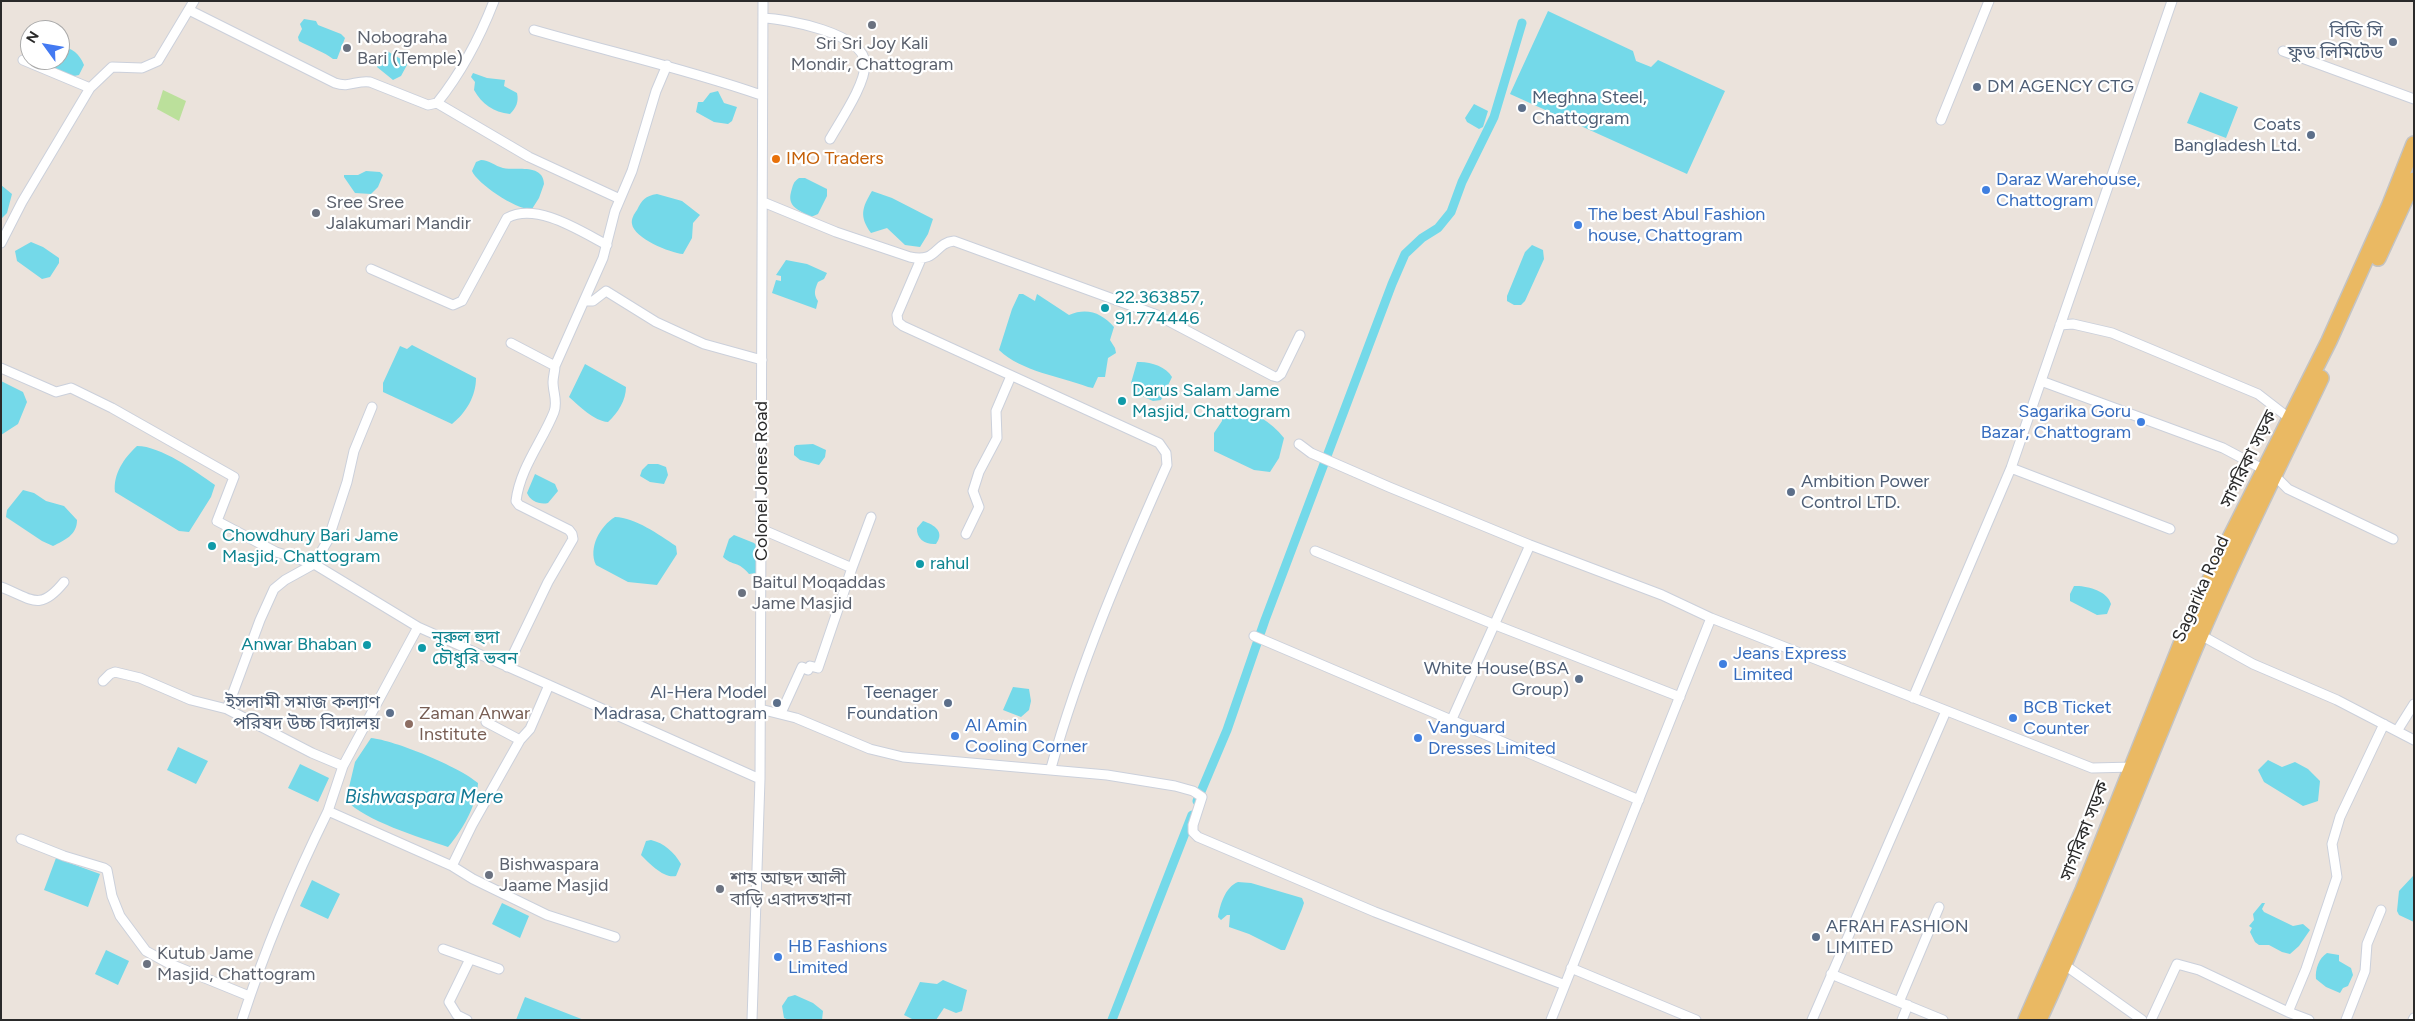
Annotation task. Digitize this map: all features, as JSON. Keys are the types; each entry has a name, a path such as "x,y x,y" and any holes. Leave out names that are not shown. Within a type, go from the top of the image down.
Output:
{"main road":[{"name":"সাগরিকা সড়ক","path":"2059,961 2082,890 2138,768 2194,632 2270,472 2289,418 2409,180 2414,144"},
{"path":"2270,472 2409,180"},
{"path":"2026,1020 2059,961"},
{"path":"2039,1020 2059,961"}],"street":[{"path":"437,104 476,42 494,1"},
{"name":"Colonel Jones Road","path":"752,1020 760,778 763,202 761,95 763,1"},
{"path":"1940,120 1990,1"},
{"path":"1913,698 2011,468 2172,1"},
{"path":"1,243 22,202 90,88 112,67 142,68 158,61 191,5 335,83 346,87 362,81 370,82 428,105 437,104 530,157 620,199"},
{"path":"763,18 786,19 809,25 850,43 862,51 865,63 863,78 830,139"},
{"path":"534,30 621,56 704,75 761,95"},
{"path":"2284,51 2414,99"},
{"path":"507,667 548,582 573,539 569,530 520,505 516,500 517,493 526,466 554,412 556,400 553,382 556,366 586,301 607,245 620,199 632,171 656,91 666,65"},
{"path":"47,70 90,88"},
{"path":"763,202 836,232 921,260 931,256 947,242 954,241 1157,314 1211,345 1277,377 1300,335"},
{"path":"371,269 457,304 462,300 506,218 513,215 555,217 607,245"},
{"path":"921,260 897,315 898,322 1159,443 1166,453 1167,465 1089,652 1063,723 1051,768"},
{"path":"586,301 593,301 606,291 656,322 704,344 762,360"},
{"path":"2060,325 2072,324 2112,333 2258,394 2289,418"},
{"path":"511,343 556,366"},
{"path":"1,368 56,392 71,388 234,477 217,521 276,552 314,564 418,627 760,778"},
{"path":"966,534 979,507 972,491 979,472 997,438 996,411 1011,376"},
{"path":"2041,381 2223,448 2270,472 2288,489 2393,539"},
{"path":"227,709 274,588 284,580 314,564 328,540 347,482 354,451 372,407"},
{"path":"1299,444 1311,453 1530,545 1662,594 1711,618 1946,712 2092,768 2138,768"},
{"path":"2011,468 2170,529"},
{"path":"782,713 802,667 808,670 810,666 818,668 871,517"},
{"path":"761,529 852,568"},
{"path":"1452,719 1530,545"},
{"path":"1315,551 1493,624 1680,697"},
{"path":"1,587 28,600 42,601 54,594 64,582"},
{"path":"1550,1020 1711,618"},
{"path":"242,1020 313,842 328,811 343,766 418,627"},
{"path":"2194,632 2253,664 2337,700 2414,740"},
{"path":"1254,636 1639,800"},
{"path":"103,682 110,674 119,672 140,678 191,700 227,709 312,753 343,766"},
{"path":"452,866 520,740 530,729 550,685"},
{"path":"2397,731 2414,704"},
{"path":"760,709 782,713 810,722 870,750 903,757 1051,768 1175,786 1193,791 1202,797 1193,825 1193,832 1198,837 1435,936 1564,985"},
{"path":"1812,1020 1946,712"},
{"path":"486,722 520,740"},
{"path":"2288,1012 2306,969 2336,877 2332,844 2340,817 2384,724"},
{"path":"328,811 452,866 487,886 547,914 615,938"},
{"path":"21,840 107,870 112,896 120,916 146,951 168,963 250,996"},
{"path":"1902,1020 1903,1004 1939,907"},
{"path":"2346,1020 2365,971 2367,944 2381,910"},
{"path":"443,949 499,970"},
{"path":"467,1020 457,1015 450,1002 470,959"},
{"path":"2059,961 2142,1020"},
{"path":"2151,1020 2177,964 2199,970 2309,1020"},
{"path":"1571,968 1696,1020"},
{"path":"1831,974 1943,1020"}],"green space":[{"path":"163,90 186,101 179,121 157,109"}],"water":[{"path":"1548,11 1633,51 1636,61 1651,67 1658,60 1725,91 1687,174 1510,94"},
{"path":"304,19 316,21 318,25 341,34 345,38 337,59 333,59 299,41 298,37 302,29 300,24"},
{"path":"70,49 78,54 84,65 79,75 69,77 52,70 70,70"},
{"path":"387,51 406,62 407,65 401,76 393,80 377,67"},
{"path":"473,73 487,78 505,80 504,86 517,93 516,105 510,114 493,109 481,99 474,90 475,82 471,77"},
{"path":"718,91 724,103 737,107 732,121 728,124 714,122 696,112 698,102 703,102 710,93"},
{"path":"2200,92 2238,107 2226,138 2187,123"},
{"path":"1474,104 1488,111 1483,127 1479,129 1467,122 1465,118"},
{"path":"481,160 503,168 528,169 539,173 544,184 539,198 532,209 526,209 509,202 482,183 472,171 476,162"},
{"path":"366,171 380,172 383,175 378,187 371,194 355,193 344,175 358,175"},
{"path":"799,178 805,178 827,189 827,196 818,214 811,217 792,205 790,197 793,186"},
{"path":"1,185 12,194 7,213 1,219"},
{"path":"872,191 892,198 933,219 928,234 920,247 905,245 887,228 871,233 863,217 863,212"},
{"path":"657,194 682,201 700,215 693,223 692,238 683,254 653,244 634,229 632,218 644,199"},
{"path":"31,242 43,247 59,258 59,263 50,277 42,279 17,261 15,251"},
{"path":"1532,245 1543,250 1544,259 1525,301 1521,305 1514,305 1507,301 1507,296 1525,252"},
{"path":"786,260 807,264 827,273 824,279 818,282 816,287 815,294 818,301 816,309 772,293 776,280 781,281 781,276 776,275"},
{"path":"1019,294 1023,294 1035,301 1037,294 1069,315 1082,312 1094,313 1104,318 1114,327 1110,340 1116,353 1108,358 1105,377 1098,377 1093,388 1019,364 999,350 1012,309"},
{"path":"412,345 476,378 476,385 469,404 462,415 452,424 383,392 383,383 400,346 407,349"},
{"path":"1137,362 1157,365 1166,370 1172,377 1161,400 1153,401 1133,392 1131,383"},
{"path":"585,364 626,387 625,397 621,406 608,422 592,416 569,397"},
{"path":"1,381 23,392 27,402 18,424 1,435"},
{"path":"1233,405 1261,418 1284,438 1279,458 1270,472 1254,470 1214,451 1214,433 1222,421 1223,409"},
{"path":"813,444 826,450 825,457 819,465 800,460 794,455 794,447 796,445"},
{"path":"137,446 156,450 167,455 215,485 211,497 189,532 179,531 115,492 116,479 120,467"},
{"path":"648,464 658,464 666,467 668,475 664,484 650,482 640,476 642,470"},
{"path":"535,474 555,484 558,491 548,503 536,502 527,493"},
{"path":"23,490 34,493 46,501 64,506 77,520 73,533 53,546 42,541 6,517 7,510"},
{"path":"615,517 639,523 676,546 677,554 657,585 628,582 596,565 593,552 597,538 605,526"},
{"path":"923,521 935,527 939,533 939,540 936,544 925,542 918,535 917,528"},
{"path":"734,535 754,543 758,547 756,573 749,574 739,565 729,562 723,557 729,539"},
{"path":"2074,586 2090,588 2106,596 2111,604 2107,614 2097,615 2070,601 2070,594"},
{"path":"1013,687 1029,689 1031,701 1029,710 1021,717 1003,710"},
{"name":"Bishwaspara Mere","path":"371,738 426,755 457,769 478,783 472,809 448,847 379,821 355,808 346,800 355,762"},
{"path":"178,747 208,761 196,784 167,770"},
{"path":"2268,760 2282,767 2295,762 2308,769 2320,781 2318,801 2303,806 2264,782 2258,770"},
{"path":"300,764 329,778 318,802 288,788"},
{"path":"646,841 656,841 672,852 681,864 676,876 662,873 641,855"},
{"path":"56,858 100,874 88,907 44,890"},
{"path":"2413,876 2414,922 2399,915 2397,911 2399,891"},
{"path":"312,880 340,894 328,919 300,906"},
{"path":"1238,882 1251,883 1302,898 1304,903 1285,950 1281,950 1249,934 1229,927 1230,915 1221,920 1218,917 1226,892 1233,884"},
{"path":"502,903 529,916 520,938 492,924"},
{"path":"2262,903 2265,903 2262,909 2264,912 2293,926 2303,924 2310,930 2299,946 2290,954 2269,945 2259,945 2255,942 2250,932 2252,928 2249,926 2254,920 2253,914"},
{"path":"106,950 129,961 118,985 95,974"},
{"path":"2327,953 2339,955 2339,961 2351,968 2353,975 2348,986 2343,988 2340,993 2326,987 2316,979 2318,964"},
{"path":"943,980 967,990 962,1011 956,1013 944,1008 936,1020 914,1020 904,1015 920,982 937,984"},
{"path":"795,995 813,1003 823,1011 822,1020 789,1020 784,1018 782,1006 788,997"},
{"path":"525,997 584,1020 516,1020"}],"waterway":[{"path":"1197,801 1227,730 1265,620 1392,284 1405,254 1422,238 1438,228 1451,212 1462,182 1494,117 1522,23"},
{"path":"1112,1020 1192,815"}],"place":[{"name":"Sri Sri Joy Kali Mondir, Chattogram","path":"872,25"},
{"name":"বিডি সি ফুড লিমিটেড","path":"2393,42"},
{"name":"Nobograha Bari (Temple)","path":"347,48"},
{"name":"DM AGENCY CTG","path":"1977,87"},
{"name":"Meghna Steel, Chattogram","path":"1522,108"},
{"name":"Coats Bangladesh Ltd.","path":"2311,135"},
{"name":"IMO Traders","path":"776,159"},
{"name":"Daraz Warehouse, Chattogram","path":"1986,190"},
{"name":"Sree Sree Jalakumari Mandir","path":"316,213"},
{"name":"The best Abul Fashion house, Chattogram","path":"1578,225"},
{"name":"22.363857, 91.774446","path":"1105,308"},
{"name":"Darus Salam Jame Masjid, Chattogram","path":"1122,401"},
{"name":"Sagarika Goru Bazar, Chattogram","path":"2141,422"},
{"name":"Ambition Power Control LTD.","path":"1791,492"},
{"name":"Chowdhury Bari Jame Masjid, Chattogram","path":"212,546"},
{"name":"rahul","path":"920,564"},
{"name":"Baitul Moqaddas Jame Masjid","path":"742,593"},
{"name":"Anwar Bhaban","path":"367,645"},
{"name":"নুরুল হুদা চৌধুরি ভবন","path":"422,648"},
{"name":"Jeans Express Limited","path":"1723,664"},
{"name":"White House(BSA Group)","path":"1579,679"},
{"name":"Al-Hera Model Madrasa, Chattogram","path":"777,703"},
{"name":"Teenager Foundation","path":"948,703"},
{"name":"ইসলামী সমাজ কল্যাণ পরিষদ উচ্চ বিদ্যালয়","path":"390,713"},
{"name":"BCB Ticket Counter","path":"2013,718"},
{"name":"Zaman Anwar Institute","path":"409,724"},
{"name":"Al Amin Cooling Corner","path":"955,736"},
{"name":"Vanguard Dresses Limited","path":"1418,738"},
{"name":"Bishwaspara Jaame Masjid","path":"489,875"},
{"name":"শাহ আছদ আলী বাড়ি এবাদতখানা","path":"720,889"},
{"name":"AFRAH FASHION LIMITED","path":"1816,937"},
{"name":"HB Fashions Limited","path":"778,957"},
{"name":"Kutub Jame Masjid, Chattogram","path":"147,964"}]}
